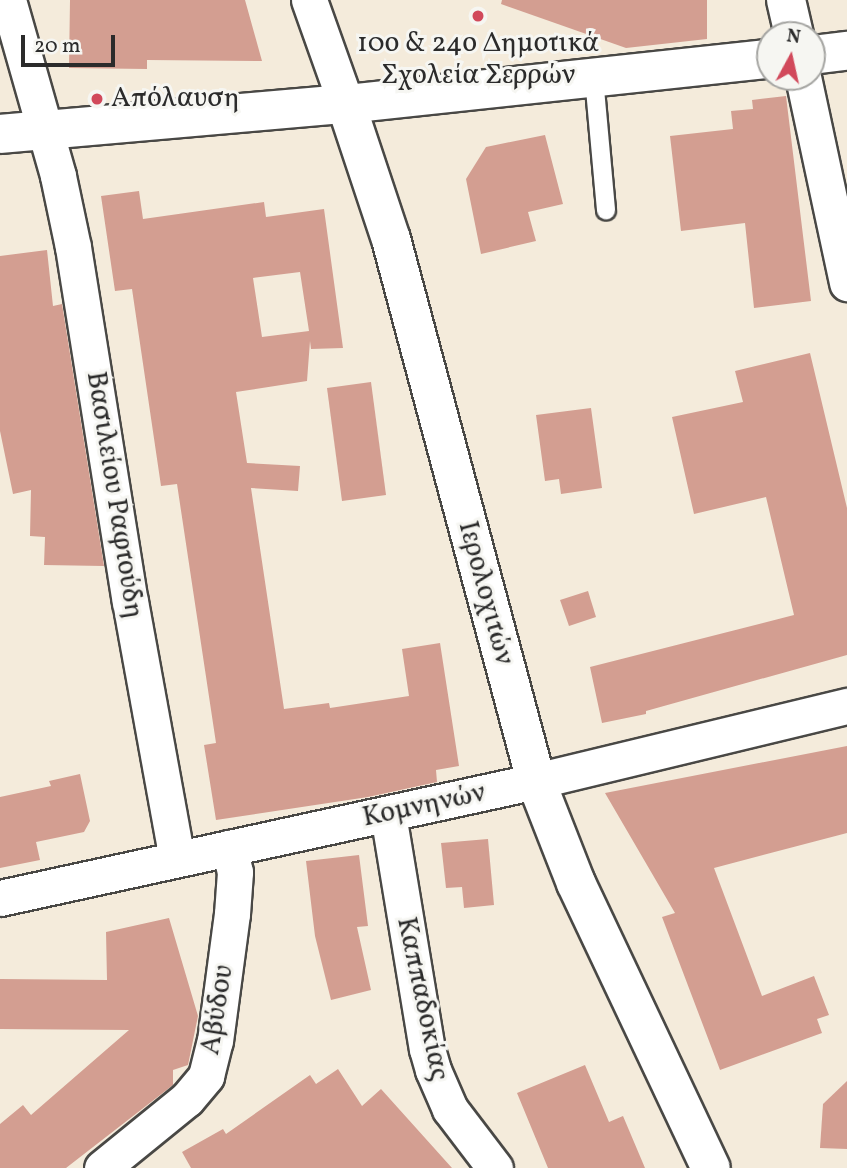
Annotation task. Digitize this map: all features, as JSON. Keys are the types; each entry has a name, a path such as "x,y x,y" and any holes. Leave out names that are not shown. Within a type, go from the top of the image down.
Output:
{"street":[{"name":"Βασιλείου Ραφτούδη","path":"8,0 47,131 73,247 130,601 177,859"},
{"name":"Ιερολοχιτών","path":"309,0 391,239 536,781 576,883 711,1168"},
{"path":"786,0 791,21"},
{"path":"826,53 847,51"},
{"path":"0,134 346,104 756,61"},
{"path":"806,91 847,283"},
{"name":"Κομνηνών","path":"0,898 536,781 847,706"},
{"name":"Καππαδοκίας","path":"387,814 433,1070 450,1109 495,1168"},
{"name":"Αβύδου","path":"111,1165 187,1099 206,1076 215,1041 233,904 235,872 229,848"}],"lane":[{"path":"594,78 606,210"}],"building":[{"path":"70,0 245,0 262,61 147,60 147,69 69,68"},
{"path":"502,0 707,0 707,39 626,48 501,4"},
{"path":"786,96 811,301 754,308 745,223 681,231 670,136 733,129 731,111 753,109 752,100"},
{"path":"545,135 563,204 528,212 536,241 481,254 466,179 486,147"},
{"path":"139,191 143,219 264,202 266,217 324,209 343,348 311,349 310,341 307,381 236,392 247,463 300,466 298,491 251,488 284,709 329,703 330,708 409,696 402,649 440,643 459,766 436,770 437,782 368,797 216,820 204,745 216,743 177,484 161,486 132,289 115,291 101,196","holes":["300,272 309,331 262,337 253,278"]},
{"path":"47,250 53,306 62,304 104,566 44,565 45,537 30,536 31,490 13,494 0,431 0,256"},
{"path":"810,353 847,508 847,655 646,711 646,714 602,723 590,667 794,615 766,497 694,514 672,417 743,402 735,371"},
{"path":"371,382 386,495 342,501 327,388"},
{"path":"591,408 602,488 561,494 559,479 545,481 536,415"},
{"path":"588,591 596,617 569,626 560,600"},
{"path":"847,746 847,833 714,868 762,996 814,976 829,1015 817,1019 822,1033 720,1070 662,917 675,913 605,793"},
{"path":"80,774 90,821 84,832 36,842 40,860 0,868 0,797 51,786 49,781"},
{"path":"488,839 494,905 464,908 462,887 446,888 441,843"},
{"path":"359,855 368,926 357,927 371,990 331,1000 315,936 306,861"},
{"path":"169,918 198,1016 188,1065 173,1070 173,1085 66,1168 0,1168 0,1124 23,1105 31,1115 129,1030 0,1029 0,979 107,980 106,932"},
{"path":"585,1065 609,1122 623,1116 645,1168 548,1168 517,1093"},
{"path":"338,1069 362,1106 381,1089 452,1168 191,1168 182,1152 223,1129 226,1134 310,1075 316,1084"},
{"path":"847,1081 847,1149 820,1148 823,1104"}],"place":[{"name":"10ο & 24ο Δημοτικά Σχολεία Σερρών","path":"478,16"},
{"name":"Απόλαυση","path":"97,99"}]}
